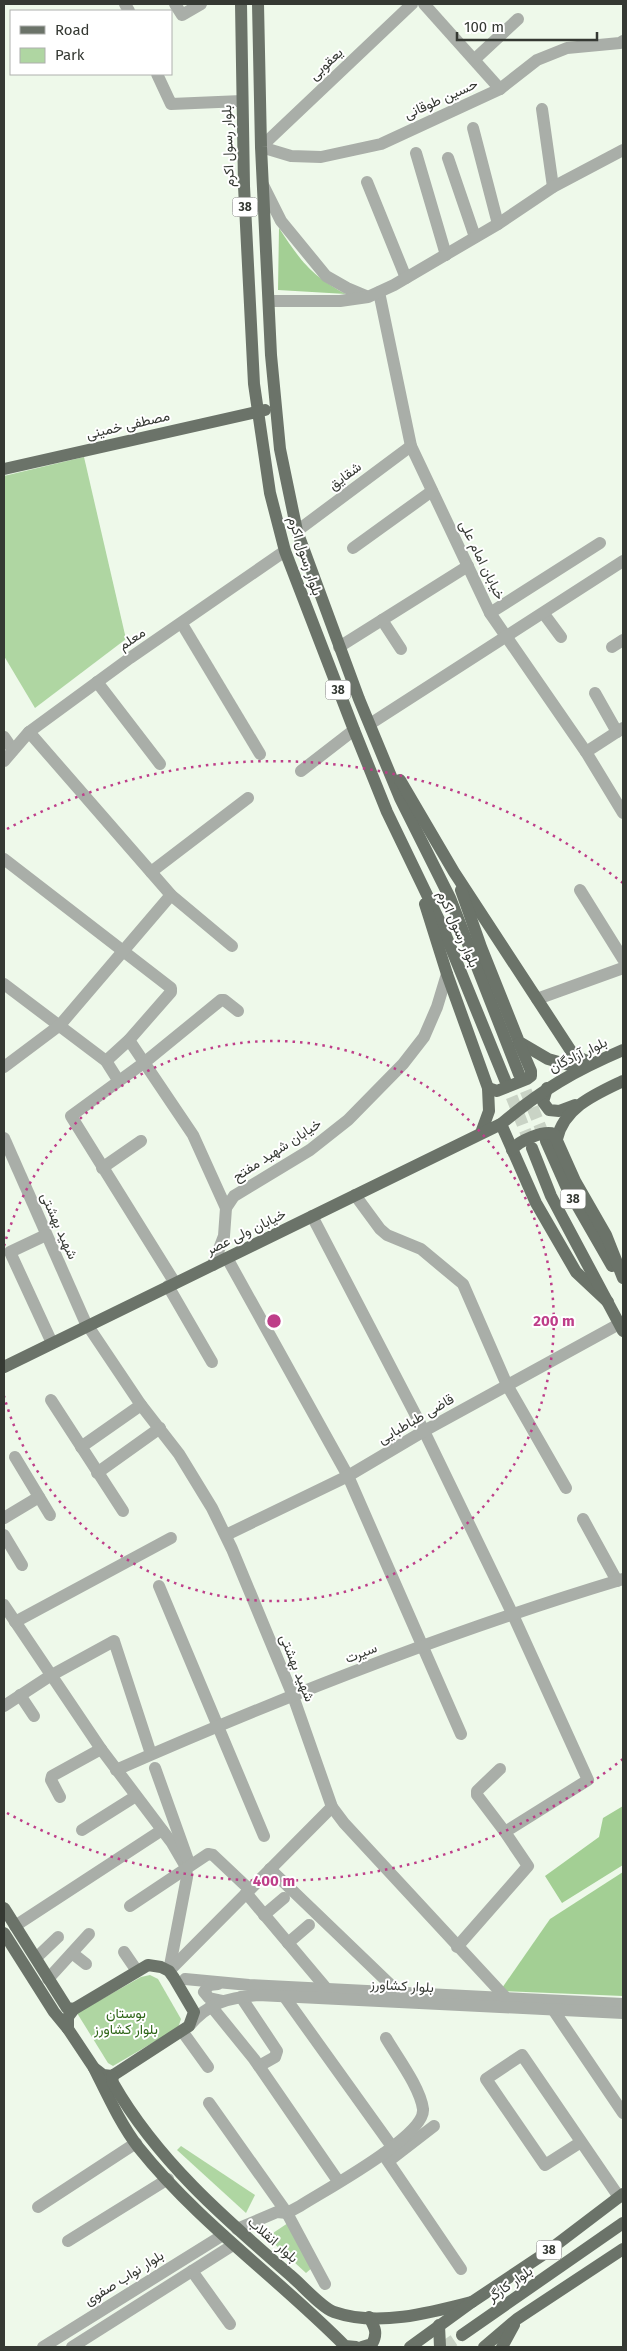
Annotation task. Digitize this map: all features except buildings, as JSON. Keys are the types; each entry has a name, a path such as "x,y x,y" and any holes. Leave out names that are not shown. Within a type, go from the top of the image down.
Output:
{"main road":[{"name":"بلوار رسول اکرم","path":"241,4 242,101 254,384 270,493 285,551 354,730 387,812 442,926 505,1080"},
{"name":"بلوار رسول اکرم","path":"258,4 262,185 275,408 280,449 297,531 338,646 400,798 450,898 519,1074"},
{"name":"مصطفی خمینی","path":"4,469 275,408"},
{"path":"378,743 454,872 571,1051 586,1066"},
{"path":"454,872 480,947 531,1071 531,1076 527,1079 497,1091 488,1088"},
{"path":"421,884 429,923 488,1088 489,1111 481,1133"},
{"path":"519,1042 548,1059 586,1066"},
{"name":"بلوار آزادگان","path":"501,1124 547,1088 586,1066 623,1050"},
{"path":"547,1088 543,1102 548,1110 565,1109 623,1081"},
{"path":"552,1140 564,1120 589,1099"},
{"path":"501,1124 536,1203 576,1272 608,1302"},
{"name":"خیابان ولی عصر","path":"4,1367 501,1124"},
{"path":"512,1150 516,1145 546,1133 554,1134 552,1140 606,1234 623,1278"},
{"name":"38","path":"552,1140 566,1186 623,1286"},
{"name":"38","path":"532,1148 551,1196 621,1328"},
{"path":"4,1908 67,2008 74,2009"},
{"path":"4,1933 54,2012 68,2029 94,2068 136,2143 168,2179 233,2245 346,2345"},
{"path":"68,2029 68,2017 74,2009 148,1965 155,1965 176,1976 194,2012 185,2029 112,2076 103,2075 94,2068"},
{"name":"بلوار انقلاب","path":"112,2076 113,2083 122,2098 154,2144 237,2229 332,2311 369,2317 426,2314 472,2302"},
{"name":"بلوار کارگر","path":"472,2302 544,2254 621,2195"},
{"name":"بلوار کارگر","path":"462,2334 623,2223"},
{"path":"484,2347 517,2319 623,2250"},
{"name":"38","path":"424,2341 439,2325 472,2302"},
{"path":"362,2347 372,2344 376,2336 376,2329 369,2317"},
{"path":"502,2347 517,2319"},
{"path":"439,2325 440,2347"},
{"path":"410,2347 424,2341"}],"street":[{"path":"175,4 182,15 201,4"},
{"name":"یعقوبی","path":"261,147 412,4"},
{"path":"424,4 500,89"},
{"path":"475,59 518,19"},
{"name":"حسین طوقانی","path":"261,147 291,156 321,157 380,144 500,89 537,60 567,48 620,43 623,41"},
{"path":"158,75 171,104 242,101"},
{"path":"542,109 553,187"},
{"path":"473,128 498,224"},
{"path":"269,301 332,301 374,294 406,278 498,224 553,187 623,150"},
{"path":"416,153 446,254"},
{"path":"448,158 475,237"},
{"path":"367,182 406,278"},
{"path":"262,185 281,221 326,276 347,288 374,294"},
{"name":"خیابان امام علی","path":"374,294 411,446 490,613 586,752 623,811"},
{"name":"شقایق","path":"297,531 411,446"},
{"path":"353,548 432,491"},
{"path":"490,613 600,544"},
{"name":"معلم","path":"4,761 29,732 97,682 285,551"},
{"path":"370,724 507,638 623,561"},
{"path":"338,646 468,566"},
{"path":"544,614 561,637"},
{"path":"382,620 401,649"},
{"path":"182,624 260,754"},
{"path":"612,647 623,640"},
{"path":"97,682 160,764"},
{"path":"586,752 620,730 595,693"},
{"path":"301,771 354,730"},
{"path":"29,732 171,895 232,946"},
{"path":"4,737 13,750"},
{"path":"151,872 248,798"},
{"path":"4,858 56,901 124,950 171,988 172,990 129,1040 106,1061"},
{"path":"580,890 623,959"},
{"path":"4,1067 60,1025 171,895"},
{"path":"537,999 623,968"},
{"name":"خیابان شهید مفتح","path":"226,1208 234,1196 310,1150 348,1120 403,1064 424,1036 437,1007 446,974"},
{"path":"4,984 106,1061 118,1080"},
{"path":"212,1362 172,1285 72,1120 72,1113 145,1062 221,1000 224,1000 238,1011"},
{"path":"129,1040 193,1135 226,1208 224,1236 213,1265"},
{"name":"شهید بهشتی","path":"4,1138 88,1326 141,1405 160,1428 196,1480 226,1534 293,1696 332,1807 344,1823 506,2002"},
{"path":"102,1168 141,1141"},
{"path":"355,1195 380,1229 387,1235 421,1249 458,1279 507,1385 566,1488"},
{"path":"312,1216 424,1431 588,1780 505,1832"},
{"path":"46,1235 10,1252 52,1344"},
{"path":"227,1258 348,1476 461,1734"},
{"name":"قاضی طباطبایی","path":"226,1534 348,1476 507,1385 621,1328"},
{"path":"51,1400 123,1511"},
{"path":"81,1447 141,1405"},
{"path":"97,1473 160,1428"},
{"path":"15,1457 50,1515"},
{"path":"4,1518 39,1497"},
{"path":"583,1519 620,1580"},
{"path":"4,1535 22,1565"},
{"path":"16,1622 172,1538"},
{"name":"سیرت","path":"116,1770 218,1725 423,1644 620,1580"},
{"path":"159,1586 264,1836"},
{"path":"4,1605 50,1676 116,1770 162,1830 186,1867"},
{"path":"4,1706 50,1676 114,1641 152,1754"},
{"path":"20,1695 34,1716"},
{"path":"60,1797 51,1780 52,1776 101,1749"},
{"path":"155,1768 188,1858 176,1976"},
{"path":"457,1947 528,1866 477,1795 477,1792 500,1769"},
{"path":"82,1830 136,1796"},
{"path":"176,1976 248,1891 332,1807"},
{"path":"15,1926 162,1830"},
{"path":"130,1906 204,1855 213,1855 248,1891 264,1915 326,1988"},
{"path":"270,1869 398,1992"},
{"path":"264,1915 284,1898"},
{"path":"288,1943 309,1925"},
{"path":"48,1979 89,1934"},
{"path":"36,1958 58,1937"},
{"path":"124,1952 137,1971"},
{"path":"72,1953 86,1964"},
{"name":"بلوار کشاورز","path":"176,1976 220,1983 398,1992 506,2002 554,2011 623,2013"},
{"path":"220,1983 209,1985 204,1992 209,1998 223,2001"},
{"path":"284,1996 461,2269"},
{"name":"بلوار کشاورز","path":"185,2029 211,2006 241,1997 284,1996 623,2004"},
{"path":"241,1997 277,2051 275,2057 259,2066"},
{"path":"211,2006 259,2066 338,2181"},
{"path":"554,2011 623,2113"},
{"path":"185,2029 208,2067"},
{"path":"386,2038 419,2096 423,2111 417,2125 388,2155"},
{"path":"581,2142 545,2165 486,2078 522,2055 581,2142 621,2195"},
{"path":"209,2103 287,2213 325,2284"},
{"path":"237,2229 277,2212 287,2213 338,2181 388,2155 434,2126"},
{"path":"38,2207 136,2143"},
{"path":"68,2241 168,2179"},
{"name":"بلوار نواب صفوی","path":"43,2347 223,2235"},
{"path":"72,2347 89,2343 175,2282 233,2245"},
{"path":"167,2269 175,2282"},
{"path":"192,2271 230,2324"}],"green space":[{"path":"279,228 293,249 315,274 346,294 278,290"},
{"path":"84,457 126,639 35,708 4,656 4,476"},
{"path":"623,1806 623,1865 562,1903 545,1876 599,1837 603,1818"},
{"path":"623,1872 623,1996 500,1991 550,1919"},
{"name":"بوستان بلوار کشاورز","path":"150,1975 158,1979 181,2019 178,2028 113,2066 108,2063 77,2013 141,1977"},
{"path":"181,2146 255,2195 246,2213 177,2150"},
{"path":"288,2223 313,2267 306,2273 267,2237"}],"tunnel":[{"path":"519,1074 546,1141"},
{"path":"505,1080 532,1148"},
{"path":"444,2347 462,2335"}]}
